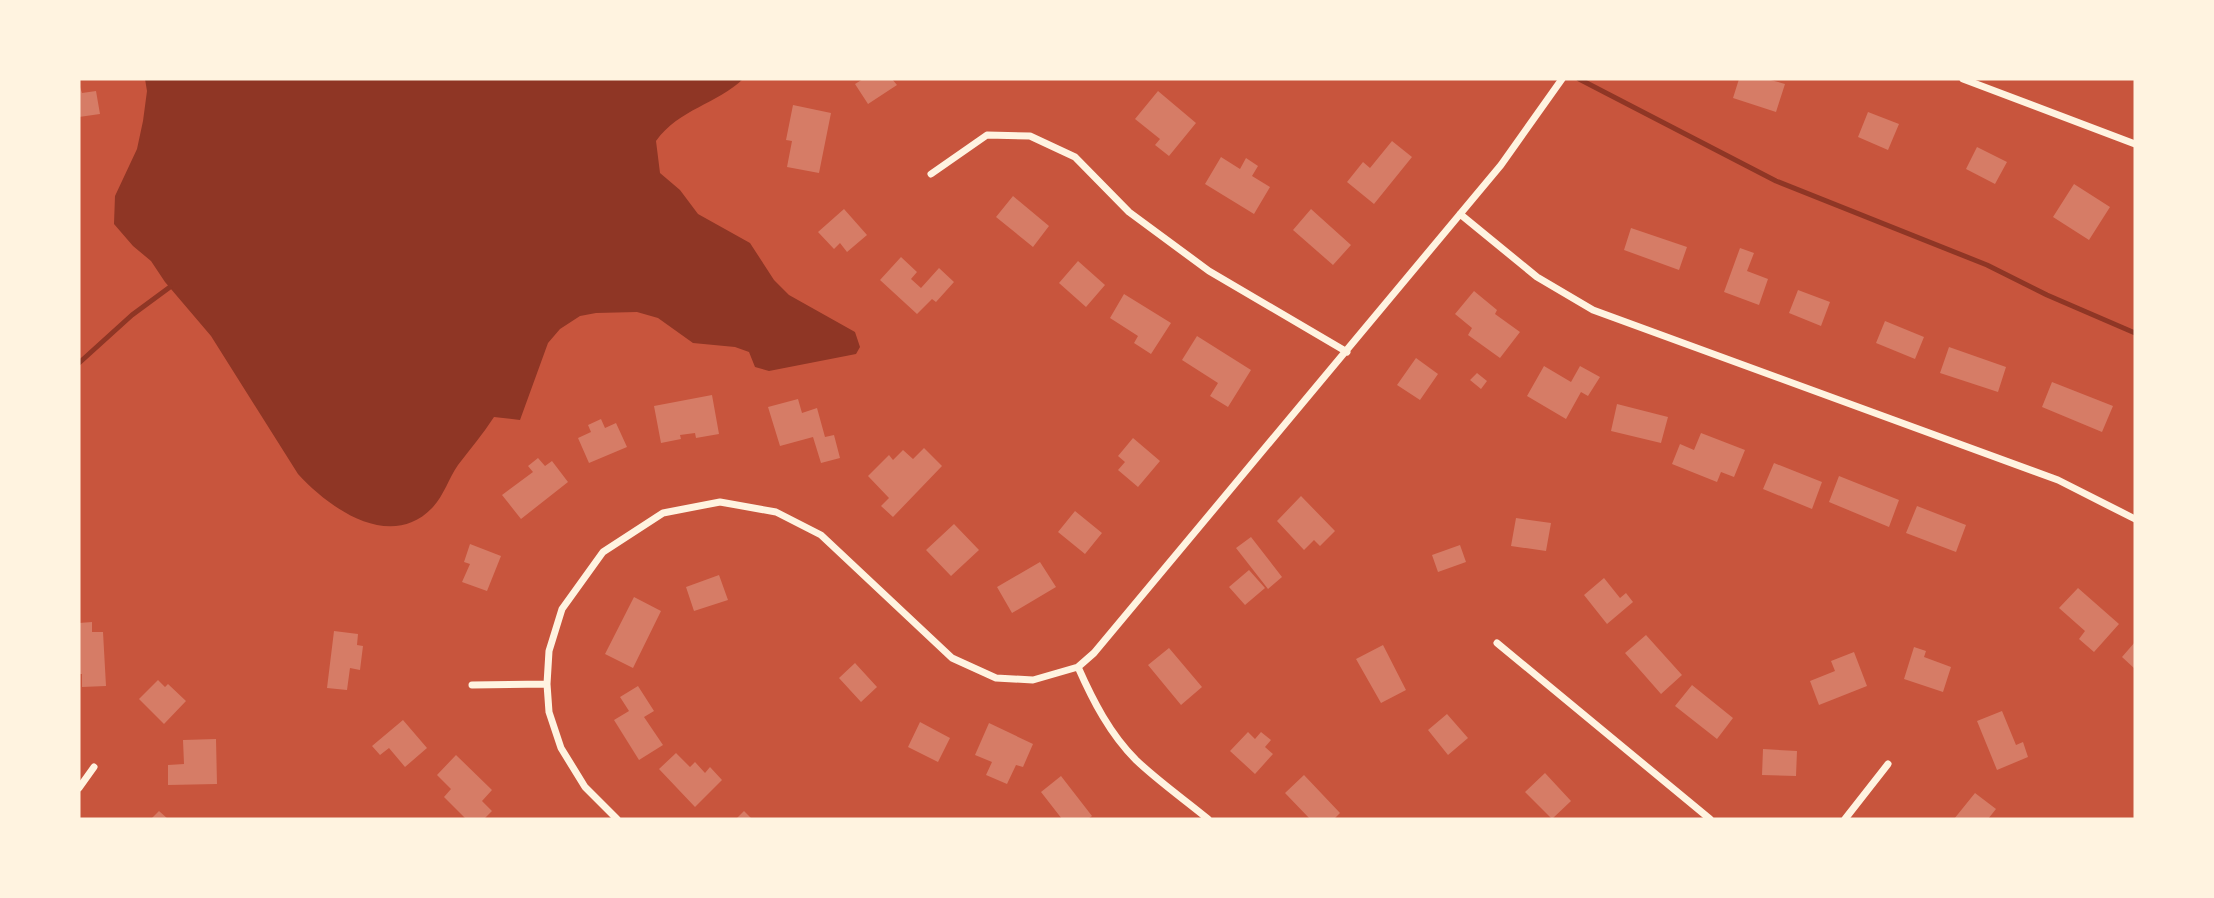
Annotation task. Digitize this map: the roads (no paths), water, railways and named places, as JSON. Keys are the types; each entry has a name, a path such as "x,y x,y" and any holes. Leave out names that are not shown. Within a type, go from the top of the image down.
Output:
{"street":[{"path":"617,819 585,787 561,748 549,712 547,684 549,651 562,609 603,552 663,513 720,502 776,512 821,535 952,658 996,678 1032,680 1078,667 1094,653 1501,165 1562,79"},
{"path":"1963,79 2135,144"},
{"path":"931,174 986,135 1030,136 1075,157 1129,212 1209,271 1347,352"},
{"path":"1460,214 1537,277 1593,310 2058,480 2135,519"},
{"path":"1497,643 1710,819"},
{"path":"1078,667 1107,723 1123,745 1138,761 1208,819"},
{"path":"472,685 547,684"},
{"path":"1845,819 1888,764"},
{"path":"79,788 94,767"}],"waterway":[{"path":"1579,79 1776,181 1987,265 2047,295 2135,333"},
{"path":"79,363 132,315 170,287"}]}
